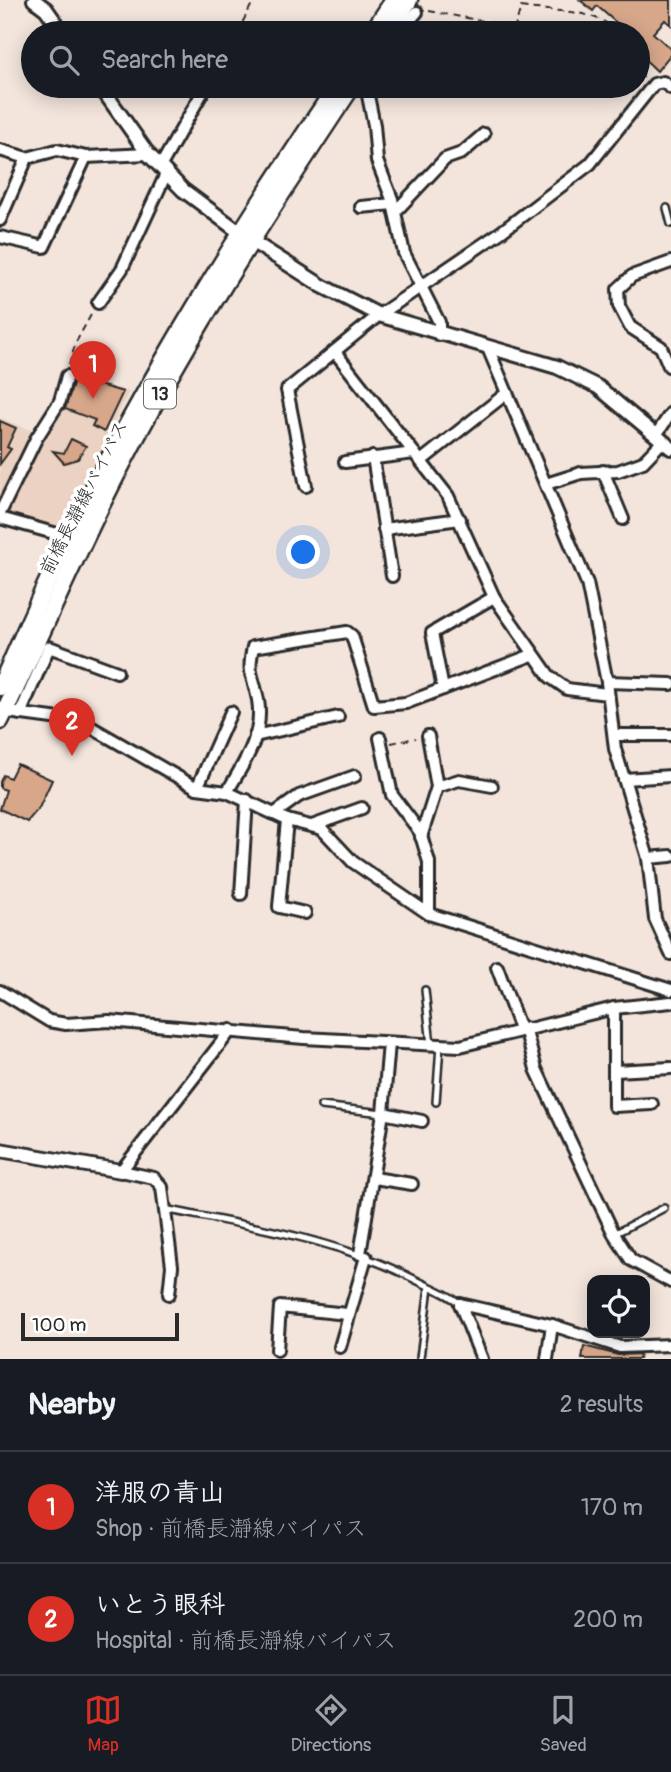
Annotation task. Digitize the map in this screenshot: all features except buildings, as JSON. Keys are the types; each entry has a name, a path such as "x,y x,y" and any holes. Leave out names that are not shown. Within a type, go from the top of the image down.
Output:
{"main road":[{"path":"380,21 394,0"},
{"path":"401,21 413,6"},
{"name":"前橋長瀞線バイパス","path":"0,687 68,537 141,401 330,98"},
{"name":"前橋長瀞線バイパス","path":"6,714 122,463 244,235 343,98"}],"street":[{"path":"34,0 46,9 54,21"},
{"path":"650,89 654,84 663,82 671,88"},
{"path":"108,98 148,154 183,190 244,235 322,286 379,315 439,335 557,367 598,387 663,442"},
{"path":"98,303 122,269 163,170 200,98"},
{"path":"368,98 377,161 394,208 404,253 439,323 439,335"},
{"path":"306,486 287,390 379,315 501,232 590,164 643,98"},
{"path":"361,207 394,208 445,159 462,153 484,134"},
{"path":"0,150 27,158 57,150 86,157 148,154"},
{"path":"0,237 44,247 86,157"},
{"path":"0,220 27,158"},
{"path":"0,187 13,190"},
{"path":"670,368 661,347 630,327 619,306 618,289 632,276 671,262"},
{"path":"488,348 587,583 607,682 614,736 648,858 655,919 671,954"},
{"path":"335,352 448,496 494,597 550,677 567,689 607,694"},
{"path":"0,513 36,439 60,401 67,376"},
{"path":"345,462 373,457 417,457 508,393"},
{"path":"547,484 581,473 618,471 643,462 663,442 671,413"},
{"path":"373,457 392,576"},
{"path":"603,471 623,519"},
{"path":"0,518 68,537"},
{"path":"384,529 460,519"},
{"path":"443,689 432,633 494,597"},
{"path":"227,792 251,752 259,722 258,699 248,671 253,647 346,632 352,636 374,706 406,703 533,655"},
{"path":"117,672 49,647 6,714 82,722 197,788 227,792 288,820 312,826 329,835 353,862 429,914 671,990"},
{"path":"607,682 671,684"},
{"path":"197,788 231,712"},
{"path":"255,737 338,717"},
{"path":"614,736 671,735"},
{"path":"421,837 437,787 428,736"},
{"path":"381,741 392,795 421,837 429,862 429,914"},
{"path":"274,814 299,796 355,776"},
{"path":"624,779 671,776"},
{"path":"437,787 459,780 492,786"},
{"path":"241,894 247,800"},
{"path":"312,826 362,808"},
{"path":"288,820 279,907 305,913"},
{"path":"648,858 671,856"},
{"path":"497,968 536,1069 614,1234 631,1259 671,1282"},
{"path":"0,991 49,1021 66,1024 109,1021 460,1046 522,1028 614,1008 671,1002"},
{"path":"614,1008 614,1106 652,1104"},
{"path":"121,1171 231,1030"},
{"path":"340,1346 363,1256 383,1114 389,1043"},
{"path":"615,1071 671,1068"},
{"path":"383,1114 422,1121"},
{"path":"0,1150 154,1178 162,1187 172,1266 169,1294"},
{"path":"374,1178 412,1184"},
{"path":"460,1304 552,1325 620,1347 671,1345"},
{"path":"460,1304 482,1359"},
{"path":"277,1350 280,1307 347,1314"},
{"path":"547,1359 552,1325"}],"lane":[{"path":"667,208 671,225"},
{"path":"425,990 436,1045 436,1102"},
{"path":"321,1106 383,1114"},
{"path":"614,1234 664,1208"},
{"path":"164,1209 294,1233 363,1256 460,1304"},
{"path":"420,1358 429,1287"}],"path":[{"path":"243,21 254,0"},
{"path":"413,6 484,21"},
{"path":"517,21 521,7 543,11 571,10 606,21"},
{"path":"67,376 76,342 98,303"},
{"path":"381,741 428,736"}],"shaded area":[{"path":"71,374 129,392 61,530 0,516 0,418 43,435"}],"place":[{"name":"洋服の青山","path":"93,399"},
{"name":"いとう眼科","path":"72,756"}]}
